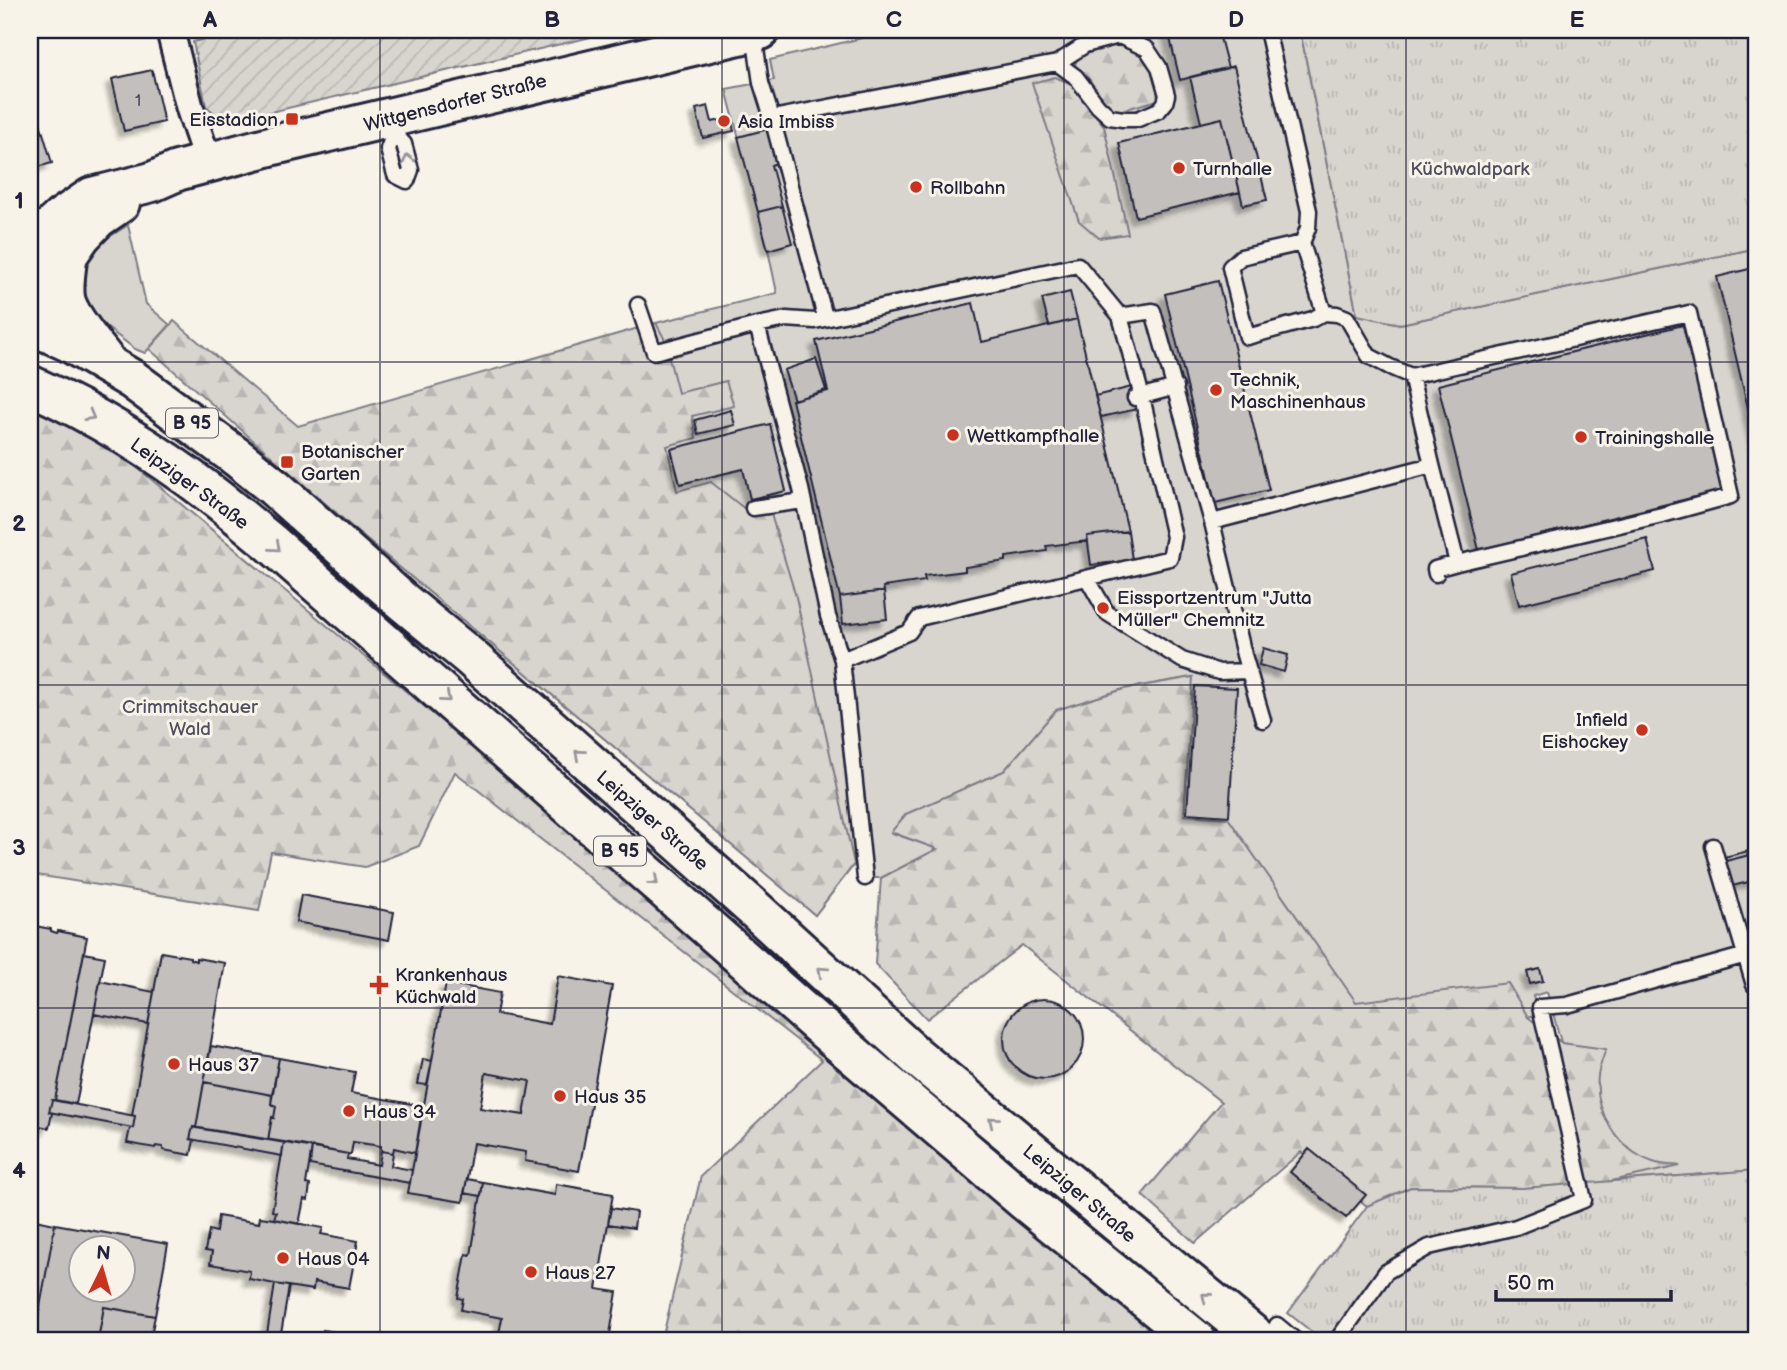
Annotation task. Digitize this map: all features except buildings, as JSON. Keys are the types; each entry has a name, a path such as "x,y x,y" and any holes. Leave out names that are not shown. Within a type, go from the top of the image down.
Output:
{"main road":[{"name":"Wittgensdorfer Straße","path":"30,247 61,218 92,197 152,182 177,171 208,162 392,125 756,31"},
{"name":"Wittgensdorfer Straße","path":"30,310 68,253 98,218 152,182"},
{"path":"68,253 65,300 71,314 107,363"},
{"name":"Leipziger Straße","path":"30,324 107,363 155,396 274,487 402,601 469,656 917,1058 1268,1333"},
{"name":"Leipziger Straße","path":"30,385 142,446 211,494 270,542 814,1021 1026,1202 1196,1340"}],"street":[{"path":"170,30 190,109 208,162"}],"lane":[{"path":"1267,30 1309,211 1308,228 1301,243 1324,313"},
{"path":"756,31 761,83 825,317"},
{"path":"772,118 1057,63 1085,45 1119,36 1147,49 1159,67 1167,95 1165,103 1159,110 1138,119 1110,117 1076,77 1057,63"},
{"path":"1301,243 1241,257 1230,267 1247,337 1313,319 1324,313 1338,314 1347,318 1369,356 1411,376 1689,313 1731,496 1435,569 1436,574"},
{"path":"638,305 654,352 786,319 815,321 1078,265 1120,316 1174,537 1170,558 919,618 909,632 842,660"},
{"path":"1120,316 1153,311 1176,387 1263,720"},
{"path":"757,325 803,501 828,616 842,660 866,878"},
{"path":"1411,376 1458,563"},
{"path":"1138,397 1176,387"},
{"path":"1212,522 1432,465"},
{"path":"753,508 803,501"},
{"path":"1087,578 1107,613 1182,660 1219,672 1249,671"},
{"path":"1713,846 1753,951 1754,985"},
{"path":"1336,1340 1386,1272 1429,1247 1516,1227 1584,1200 1540,1007 1567,1005 1753,951"},
{"path":"1268,1333 1295,1340"}],"green space":[{"path":"241,30 621,30 245,118 223,120 206,106 193,42"},
{"name":"Eissportzentrum \"Jutta Müller\" Chemnitz","path":"895,30 1300,30 1357,315 1400,324 1757,248 1757,1170 1600,1182 1547,992 1533,996 1537,1014 1528,1017 1344,1045 1184,815 1192,677 1124,689 1056,710 1004,771 906,814 892,833 938,849 881,878 865,878 854,865 815,915 312,491 315,421 660,337 656,323 777,293 726,89 774,80 770,60"},
{"name":"Küchwaldpark","path":"1300,30 1757,30 1757,248 1400,324 1357,315"},
{"path":"1123,45 1142,56 1151,66 1156,79 1158,100 1111,113 1075,65 1079,54 1104,46"},
{"path":"1055,77 1072,84 1104,126 1128,234 1099,238 1079,221 1032,83"},
{"path":"128,225 146,304 170,325 145,353 135,349 97,320 88,308 82,279 91,249"},
{"path":"174,321 298,426 656,323 664,338 678,393 726,381 734,406 692,416 696,438 667,446 677,491 711,482 750,513 770,511 796,597 854,864 815,915 367,540 149,349"},
{"name":"Crimmitschauer Wald","path":"30,396 51,396 1186,1340 662,1340 701,1176 822,1060 455,772 419,846 365,867 271,852 259,911 30,874"},
{"path":"1193,677 1184,815 1228,818 1356,1002 1508,983 1528,1017 1562,1043 1606,1049 1599,1073 1598,1090 1604,1116 1611,1128 1629,1149 1640,1156 1656,1163 1680,1166 1607,1182 1523,1188 1411,1187 1367,1206 1301,1152 1195,1243 1142,1195 1221,1102 1022,945 927,1019 875,964 881,878 937,849 891,832 906,814 1004,771 1056,710 1124,689"},
{"path":"1757,1170 1757,1340 1322,1340 1288,1313 1367,1206 1411,1187 1523,1188"}],"place":[{"name":"Eisstadion","path":"292,119"},
{"name":"Asia Imbiss","path":"724,121"},
{"name":"Turnhalle","path":"1179,168"},
{"name":"Rollbahn","path":"916,187"},
{"name":"Technik, Maschinenhaus","path":"1216,390"},
{"name":"Wettkampfhalle","path":"953,435"},
{"name":"Trainingshalle","path":"1581,437"},
{"name":"Botanischer Garten","path":"287,462"},
{"name":"Eissportzentrum \"Jutta Müller\" Chemnitz","path":"1103,608"},
{"name":"Infield Eishockey","path":"1642,730"},
{"name":"Krankenhaus Küchwald","path":"379,985"},
{"name":"Haus 37","path":"174,1064"},
{"name":"Haus 35","path":"560,1096"},
{"name":"Haus 34","path":"349,1111"},
{"name":"Haus 04","path":"283,1258"},
{"name":"Haus 27","path":"531,1272"}]}
